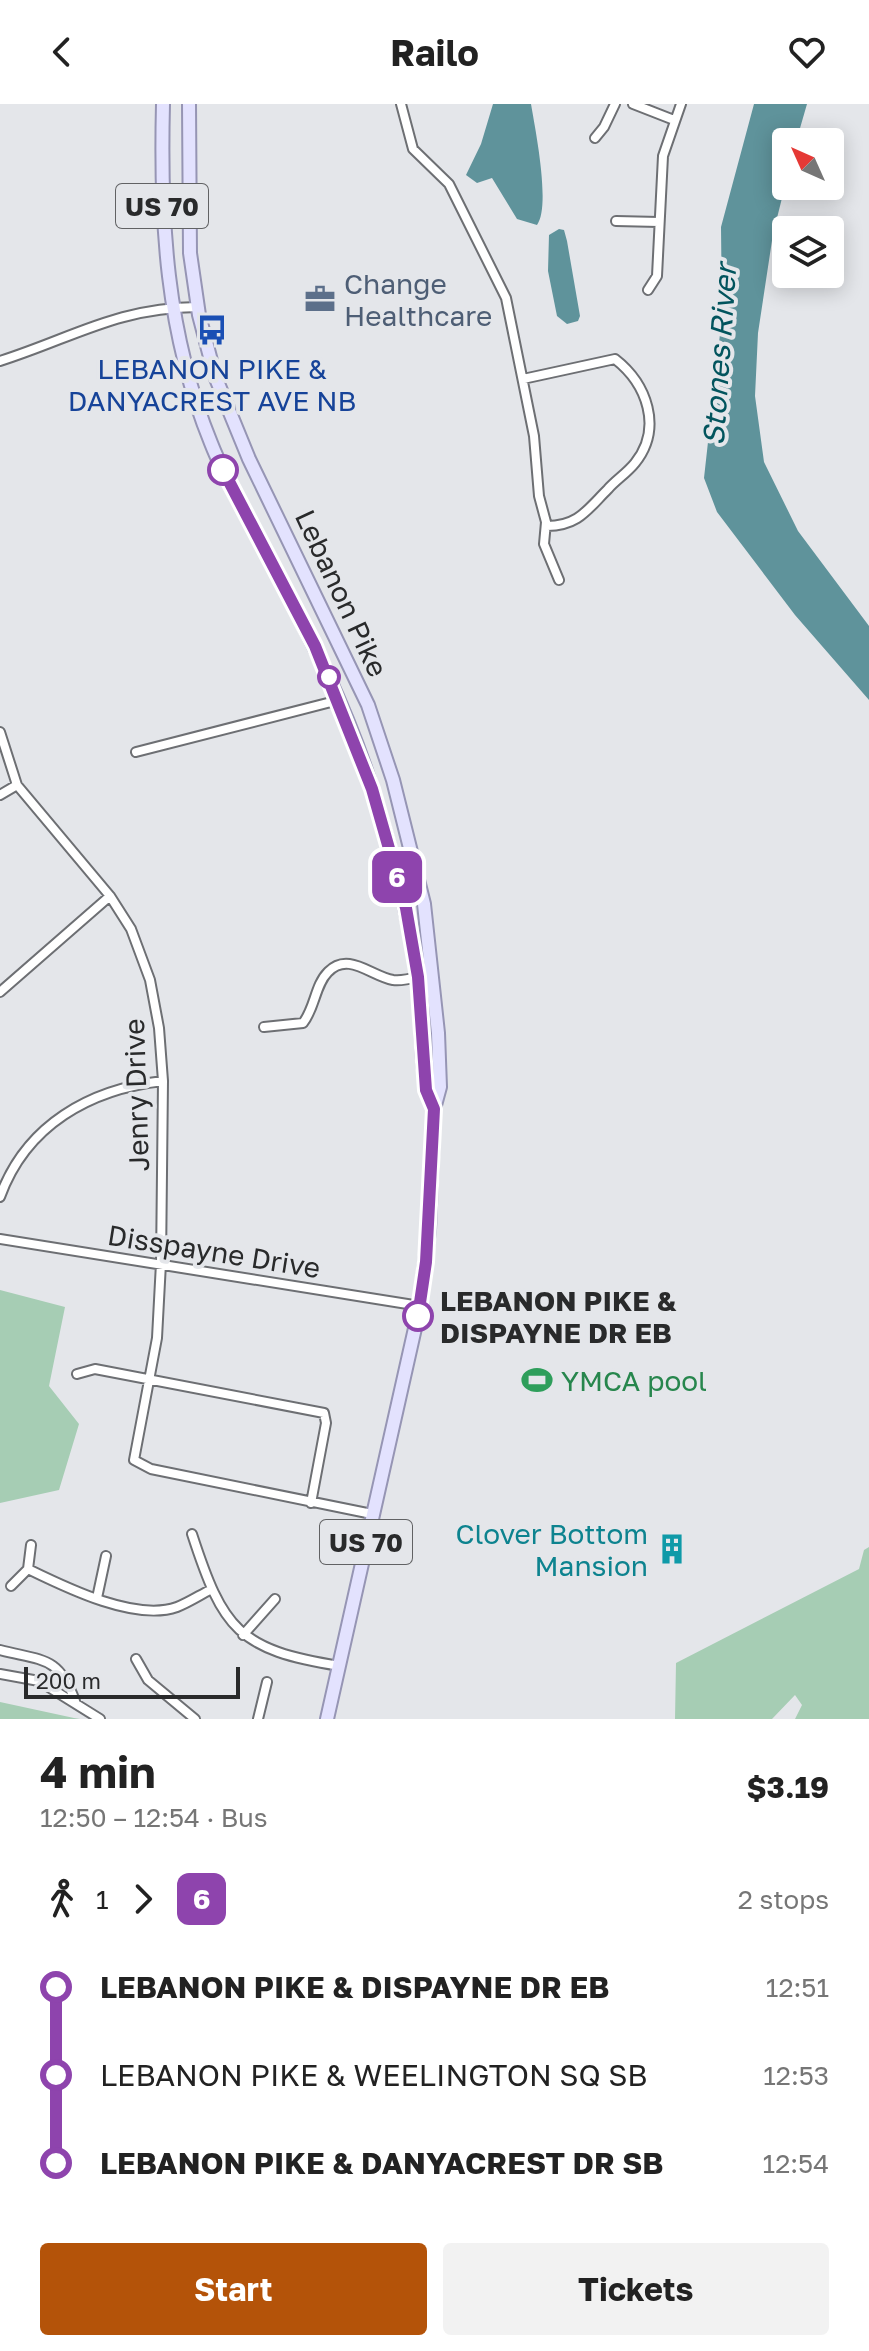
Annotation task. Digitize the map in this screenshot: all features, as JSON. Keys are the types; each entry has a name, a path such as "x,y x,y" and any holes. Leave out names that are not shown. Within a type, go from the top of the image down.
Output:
{"main road":[{"name":"Lebanon Pike","path":"163,104 162,205 185,308 238,434 368,705 393,780 424,904 438,1033 440,1087 434,1109 429,1230 420,1306 327,1719"},
{"name":"Lebanon Pike","path":"189,104 185,308 188,383 211,445 315,646 372,789 398,881 418,977 426,1090 434,1109"},
{"path":"341,706 368,705"},
{"path":"398,881 417,877"}],"street":[{"path":"401,104 413,149 449,184 496,275 508,307 547,526 546,553 559,580"},
{"path":"595,138 615,104"},
{"path":"633,104 674,120"},
{"path":"648,290 657,276 663,156 681,104"},
{"path":"616,221 659,222"},
{"path":"0,361 45,347 113,317 185,308"},
{"path":"523,379 615,359 637,380 650,415 647,440 635,463 576,522 547,526"},
{"path":"136,752 341,706"},
{"name":"Jenry Drive","path":"0,732 17,785 110,896 139,944 159,1028 163,1081 157,1338 133,1449 134,1460 141,1466 311,1503"},
{"path":"0,795 17,785"},
{"path":"0,992 110,896"},
{"path":"264,1027 303,1023 311,1014 325,975 339,965 355,964 396,981 418,977"},
{"path":"0,1197 24,1152 71,1108 110,1090 163,1081"},
{"name":"Disspayne Drive","path":"0,1239 420,1306"},
{"path":"77,1374 95,1369 324,1413 326,1423 311,1503 372,1514"},
{"path":"192,1534 210,1590 243,1635 269,1650 340,1666"},
{"path":"11,1586 28,1569 31,1545"},
{"path":"97,1598 106,1556"},
{"path":"28,1569 97,1598 160,1610 176,1607 210,1590"},
{"path":"243,1635 275,1599"},
{"path":"0,1650 46,1662 65,1674 76,1702"},
{"path":"136,1659 148,1680 195,1719"},
{"path":"0,1674 39,1681 100,1719"},
{"path":"258,1719 267,1682"}],"green space":[{"path":"0,1290 65,1307 49,1386 79,1424 59,1490 0,1503"},
{"path":"869,1547 869,1719 795,1719 802,1705 795,1695 772,1719 675,1719 676,1663 859,1569 864,1550"},
{"path":"0,1702 74,1718 80,1719 0,1719"}],"water":[{"path":"493,104 531,104 543,201 537,225 517,219 492,178 477,183 466,175 481,144"},
{"name":"Stones River","path":"754,104 807,104 800,128 772,128 772,200 782,200 778,216 772,216 772,241 758,333 755,396 764,462 798,531 869,626 869,700 795,615 717,512 704,478 722,316 721,227"},
{"path":"559,229 564,230 567,241 580,316 578,321 567,324 557,316 548,271 549,235"}],"bus line":[{"name":"6","path":"223,470 315,646 339,700 372,789 406,908 418,977 426,1090 434,1109 426,1262 418,1316"}],"place":[{"name":"Change Healthcare","path":"320,299"},
{"name":"LEBANON PIKE & DANYACREST AVE NB","path":"212,330"},
{"name":"LEBANON PIKE & DISPAYNE DR EB","path":"418,1316"},
{"name":"YMCA pool","path":"537,1380"},
{"name":"Clover Bottom Mansion","path":"672,1549"}]}
